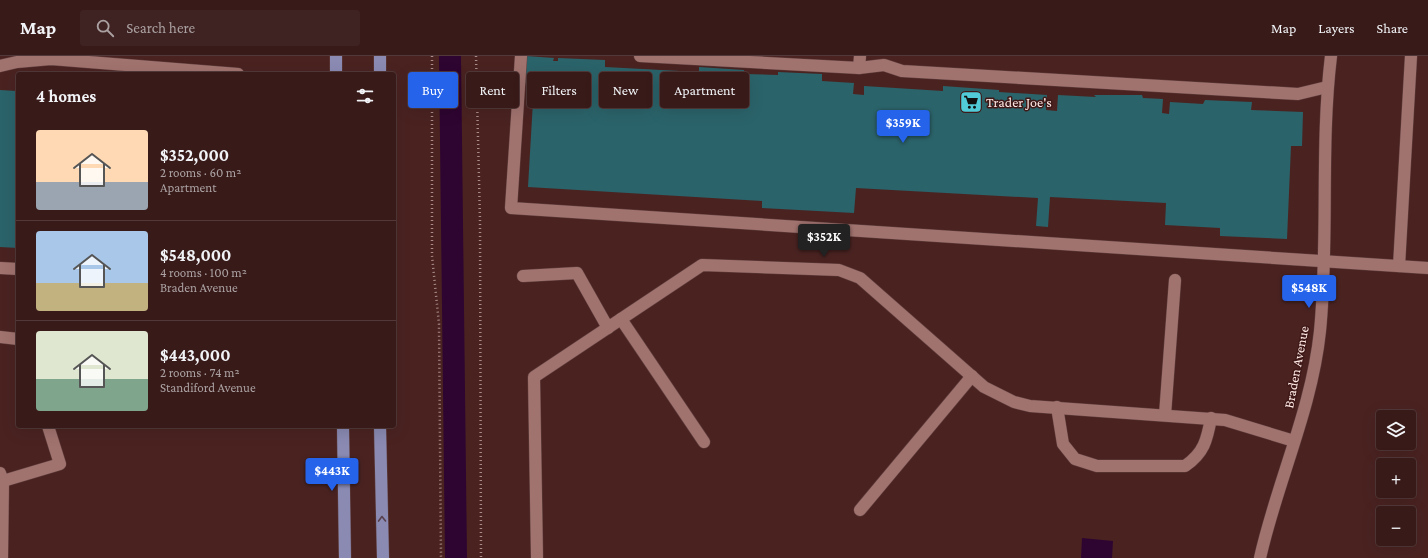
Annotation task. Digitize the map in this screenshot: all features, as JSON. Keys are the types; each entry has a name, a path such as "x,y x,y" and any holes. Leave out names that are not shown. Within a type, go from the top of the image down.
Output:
{"main road":[{"path":"336,56 336,72"},
{"path":"380,56 380,72"},
{"path":"343,428 345,558"},
{"path":"380,428 383,558"}],"street":[{"path":"521,56 511,208 1325,263 1428,268"},
{"path":"640,56 859,68 884,65 902,71 1298,94 1327,87"},
{"path":"859,68 860,56"},
{"name":"Braden Avenue","path":"1260,558 1268,522 1304,408 1320,332 1325,263 1327,87 1331,56"},
{"path":"1398,266 1411,56"},
{"path":"0,66 45,58 214,72"},
{"path":"537,558 534,377 702,265 839,270 860,278 984,387 1014,402 1057,408 1211,418 1225,420 1294,441"},
{"path":"0,268 16,269"},
{"path":"523,276 577,273 608,328"},
{"path":"1165,415 1174,280"},
{"path":"621,319 704,442"},
{"path":"0,338 16,339"},
{"path":"860,510 972,376"},
{"path":"1057,408 1063,444 1075,459 1097,466 1185,466 1197,458 1207,441 1211,418"},
{"path":"2,558 1,477 60,464 49,428"}],"path":[{"path":"432,56 432,256 439,324 441,558"},
{"path":"476,56 480,228 480,558"}],"shaded area":[{"path":"1082,538 1113,541 1112,558 1081,558"}],"building":[{"path":"526,56 554,58 553,61 558,61 558,58 605,60 605,67 699,72 660,72 660,108 749,108 749,74 778,75 778,72 822,74 822,81 854,83 853,94 864,95 864,86 943,91 943,86 1047,95 1046,110 1057,111 1058,95 1096,97 1094,95 1142,95 1143,98 1163,99 1162,113 1169,114 1170,102 1203,104 1205,100 1252,102 1251,110 1303,112 1302,146 1291,146 1287,239 1220,236 1220,228 1165,225 1166,203 1050,197 1048,227 1036,226 1038,198 856,188 854,213 762,208 762,201 528,187 533,108 591,108 591,72 527,72 527,83 525,83"},
{"path":"699,67 744,70 744,72 699,72"},
{"path":"0,90 16,91 16,248 0,247"}],"waterway":[{"path":"450,56 456,558"}],"place":[{"name":"Trader Joe's","path":"971,102"}]}
